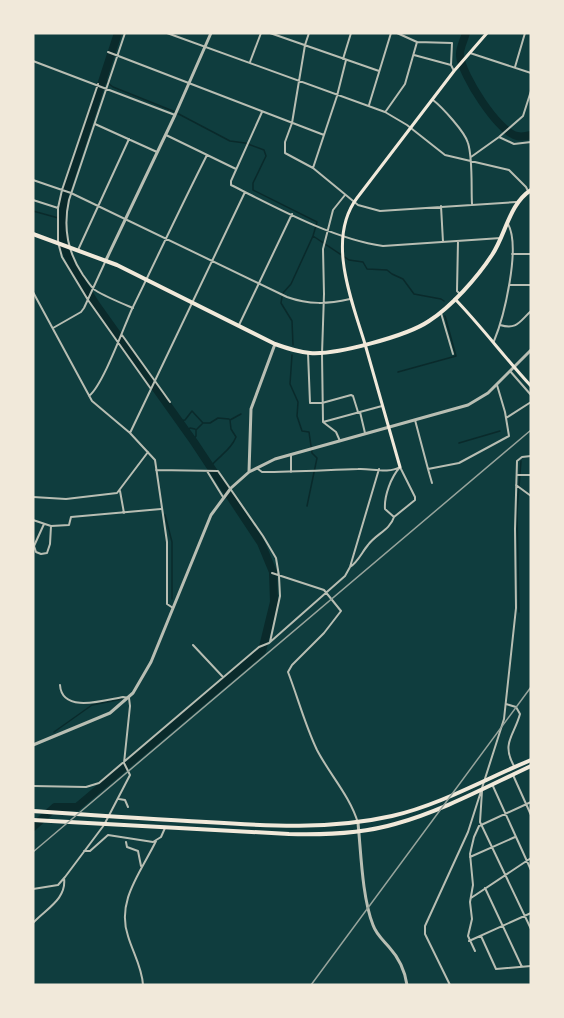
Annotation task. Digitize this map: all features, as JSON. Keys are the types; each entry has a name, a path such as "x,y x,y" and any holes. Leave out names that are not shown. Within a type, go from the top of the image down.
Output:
{"highway":[{"path":"33,234 106,260 275,344 308,353 322,354 365,344 426,323 441,313 485,266 501,238 516,202 530,190"},
{"path":"33,811 282,827 358,822 405,812 448,797 531,760"},
{"path":"33,820 318,835 359,831 393,825 419,816 531,766"}],"main road":[{"path":"400,467 344,270 344,237 349,211 455,70 487,33"},
{"path":"455,299 531,386"}],"street":[{"path":"125,33 70,193 66,214 68,246 93,291 133,308"},
{"path":"167,33 337,96 369,105 385,112 445,154 509,170 530,190"},
{"path":"53,328 81,312 89,299 211,33"},
{"path":"250,62 261,33"},
{"path":"270,33 379,71"},
{"path":"309,33 292,123 285,142 285,153 313,168 358,205 380,211 516,202"},
{"path":"313,168 337,96 351,33"},
{"path":"369,105 390,33"},
{"path":"397,33 417,42 452,43 452,65 455,70"},
{"path":"515,67 525,33"},
{"path":"385,112 405,84 417,42"},
{"path":"108,52 324,135"},
{"path":"470,53 531,73"},
{"path":"414,55 452,65"},
{"path":"33,61 175,115"},
{"path":"99,85 62,190 58,208 59,243 62,256 89,299 152,388"},
{"path":"471,157 521,117 531,91"},
{"path":"433,100 445,110 467,140 471,157 472,204"},
{"path":"262,112 230,185 344,237 383,246 501,238"},
{"path":"95,124 157,152"},
{"path":"166,135 237,169"},
{"path":"500,136 514,144 531,142"},
{"path":"78,250 129,139"},
{"path":"89,396 96,388 122,335 207,155"},
{"path":"33,180 70,193 258,285 297,301 324,304 351,298"},
{"path":"130,433 245,192"},
{"path":"340,441 336,432 324,422 322,403 323,249 333,210 345,195"},
{"path":"33,200 58,208"},
{"path":"441,206 443,242"},
{"path":"239,326 292,214"},
{"path":"494,341 510,285 511,230 507,223"},
{"path":"458,241 458,291 460,294"},
{"path":"512,254 531,254"},
{"path":"510,285 531,285"},
{"path":"33,292 89,396 98,407 130,433 155,460 167,542 167,604 173,608"},
{"path":"500,325 510,328 531,311"},
{"path":"441,313 453,354"},
{"path":"122,335 170,402"},
{"path":"249,472 251,409 275,344"},
{"path":"33,745 110,713 129,698 146,673 211,515 231,488 249,472 291,454 468,405 488,393 531,350"},
{"path":"308,353 310,404 353,396 365,434"},
{"path":"510,370 531,395"},
{"path":"428,469 456,464 476,452 507,439 510,434 497,385"},
{"path":"507,418 531,402"},
{"path":"324,422 383,406"},
{"path":"415,420 432,483"},
{"path":"33,497 66,499 114,494 120,491 148,452"},
{"path":"291,454 291,472"},
{"path":"450,985 426,935 425,926 468,832 499,735 506,704 516,608 517,461 519,458 531,456"},
{"path":"256,468 262,472 291,472 394,470 400,467"},
{"path":"350,567 368,544 392,525 394,517 415,500 400,467"},
{"path":"394,517 386,509 385,503 393,477 400,467"},
{"path":"33,786 91,786 99,783 124,765 223,677 259,647 268,644 327,593 345,576 350,567 379,469"},
{"path":"156,470 218,471 272,551 276,558 280,596 268,644"},
{"path":"208,471 224,496"},
{"path":"517,475 531,475"},
{"path":"516,485 531,496"},
{"path":"120,491 124,513"},
{"path":"33,520 51,526 69,525 71,518 161,509"},
{"path":"44,524 34,546 39,554 46,553 49,548 51,526"},
{"path":"272,573 324,590 341,611 288,672 309,734 323,761 354,809 358,822 364,881 373,926 377,935 397,957 407,985"},
{"path":"193,645 223,677"},
{"path":"60,685 60,692 77,703 129,698"},
{"path":"33,889 58,885 104,825 119,799 130,775 124,765 129,698"},
{"path":"506,704 516,707 519,714 508,742 509,757 514,767"},
{"path":"513,775 531,815"},
{"path":"494,783 531,870"},
{"path":"482,788 479,818 531,929"},
{"path":"119,799 125,800 128,807"},
{"path":"475,951 469,941 468,933 472,919 473,885 470,857 474,837 482,825 531,802"},
{"path":"143,985 142,971 125,926 124,909 126,899 141,866 165,827"},
{"path":"84,851 90,851 108,835 120,835 148,842 156,841"},
{"path":"470,857 516,837"},
{"path":"126,842 127,847 138,851 141,866"},
{"path":"471,898 531,858"},
{"path":"33,923 61,896 65,887 64,878"},
{"path":"485,888 522,967"},
{"path":"469,941 531,913"},
{"path":"481,936 496,969 531,966"}],"waterway":[{"path":"33,827 55,807 77,807 262,651 274,602 273,572 261,543 194,442 95,303 73,267 64,247 62,230 64,198 118,33"},
{"path":"466,33 461,47 462,65 482,102 509,132 519,136 531,135"},
{"path":"104,80 113,87 173,111 230,141 245,143 264,150 266,156 253,183 253,190 317,222 313,236 349,260 363,262 367,269 387,270 403,279 414,294 444,301"},
{"path":"33,211 62,219"},
{"path":"283,293 291,284 313,236"},
{"path":"282,297 281,303 292,321 293,345"},
{"path":"398,372 456,356 445,316"},
{"path":"292,355 290,384 298,402 297,416 302,431 309,432 312,453 317,458 307,506"},
{"path":"179,421 185,420 192,411 203,423 210,423 218,418 229,419"},
{"path":"210,467 234,442 236,437 231,429 230,420 241,414"},
{"path":"193,440 196,430 202,424"},
{"path":"187,431 190,428 195,429"},
{"path":"459,443 500,431"},
{"path":"519,612 517,512 521,461"},
{"path":"165,515 172,542 172,599"},
{"path":"54,732 92,705 122,699"}],"railway":[{"path":"33,852 531,430"},
{"path":"311,985 531,687"}]}
